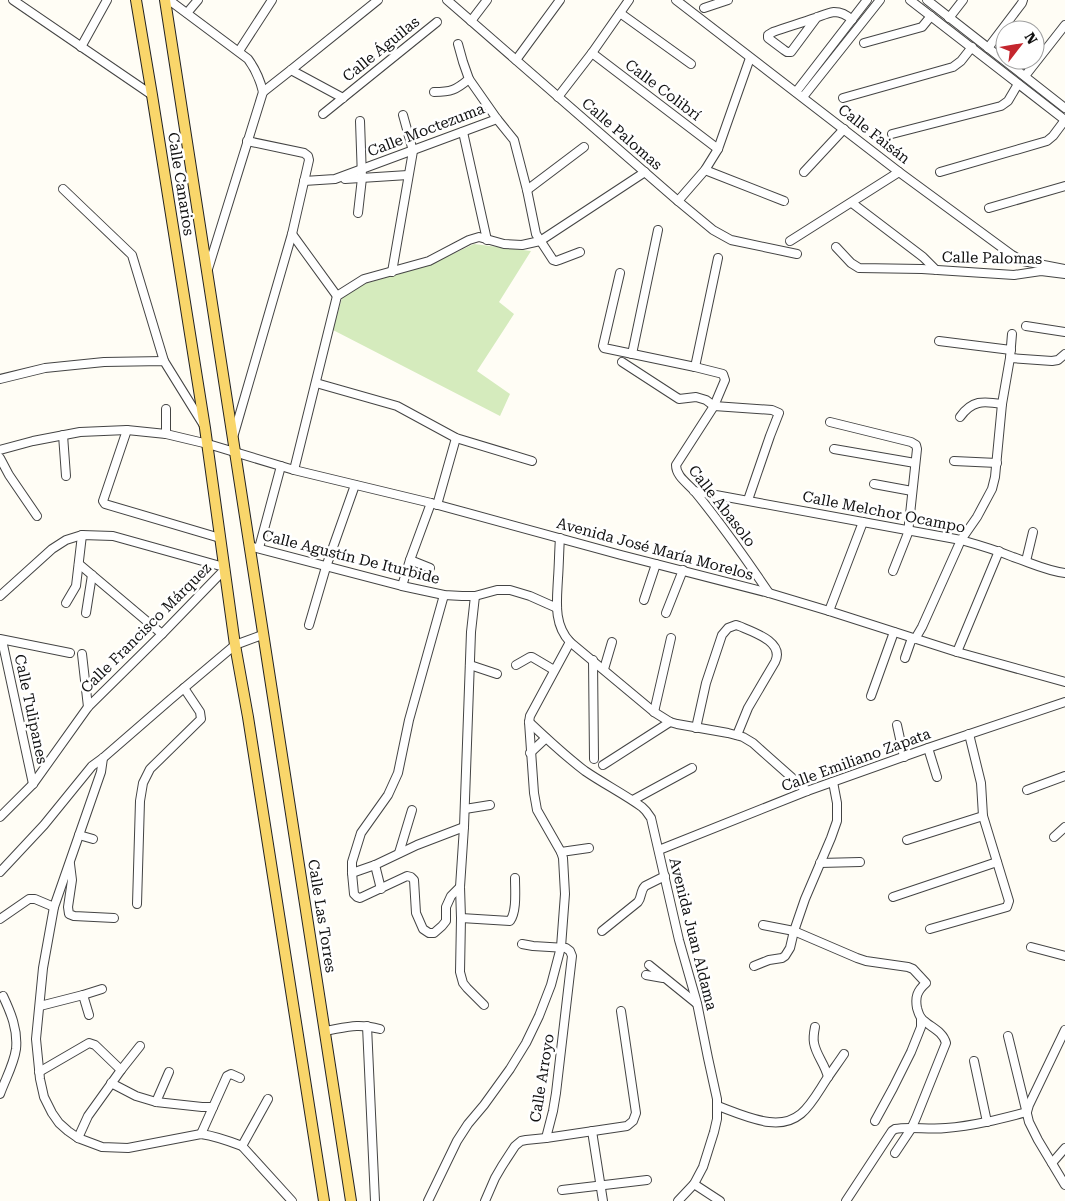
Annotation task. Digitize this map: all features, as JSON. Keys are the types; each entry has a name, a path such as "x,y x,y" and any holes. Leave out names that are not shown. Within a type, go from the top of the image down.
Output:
{"main road":[{"path":"136,0 152,95"},
{"name":"Calle Canarios","path":"167,0 235,453 254,547"},
{"name":"Calle Canarios","path":"152,95 208,444 236,645"},
{"name":"Calle Las Torres","path":"254,547 262,635 351,1201"},
{"path":"236,645 324,1201"}],"street":[{"path":"13,0 152,95"},
{"path":"25,8 30,0"},
{"path":"81,46 107,0"},
{"path":"167,0 239,51 256,69 261,80 262,92 207,271"},
{"path":"188,14 198,0"},
{"path":"239,51 272,0"},
{"path":"262,92 378,0"},
{"name":"Calle Palomas","path":"447,0 678,202 713,230 731,240 797,254"},
{"path":"471,21 486,0"},
{"path":"516,60 560,0"},
{"path":"558,97 592,54 630,0"},
{"name":"Calle Faisán","path":"676,0 899,172 1012,255 1023,261 1065,269"},
{"path":"704,8 728,0"},
{"path":"796,92 867,0"},
{"path":"804,97 880,0"},
{"path":"910,0 1065,120 1048,141 940,172"},
{"path":"927,0 1064,105"},
{"path":"949,18 963,0"},
{"path":"988,48 1023,0"},
{"path":"816,17 791,52 784,50 768,38 768,35 773,32 816,17 834,12 841,13 852,20"},
{"path":"620,13 691,64"},
{"path":"864,44 922,27 931,16"},
{"name":"Calle Águilas","path":"323,114 437,22"},
{"path":"1025,76 1065,25"},
{"path":"458,44 462,62 469,79 497,118"},
{"path":"843,98 954,67 972,47"},
{"name":"Calle Colibrí","path":"592,54 718,149"},
{"path":"678,202 705,170 718,149 750,58"},
{"name":"Calle Águilas","path":"292,70 343,98"},
{"path":"434,92 447,92 460,87 469,79"},
{"path":"892,134 1001,106 1008,101 1018,84"},
{"path":"392,272 413,150 403,115"},
{"name":"Calle Moctezuma","path":"304,182 362,174 413,150 497,118 514,140 536,234 540,241 550,257 556,261 580,252"},
{"path":"358,213 362,174 360,121"},
{"path":"804,172 844,129"},
{"path":"463,132 487,240"},
{"path":"233,438 292,234 308,160 308,156 304,153 248,141"},
{"path":"527,190 584,147"},
{"path":"705,170 784,201"},
{"path":"294,470 337,296 364,279 429,261 469,240 479,237 504,244 522,245 540,241 644,172"},
{"path":"790,241 899,172"},
{"path":"362,174 408,175"},
{"path":"989,208 1065,186"},
{"path":"63,189 132,255 164,361 205,428"},
{"path":"852,203 923,257 936,270"},
{"path":"632,354 658,230"},
{"path":"292,234 337,296"},
{"name":"Calle Palomas","path":"836,247 851,263 860,268 1014,275 1041,271 1065,274"},
{"path":"620,272 604,348 695,367 718,258"},
{"path":"1026,326 1065,332"},
{"path":"905,658 913,638 922,627 961,540 978,517 996,477 1002,404 1012,334"},
{"path":"939,341 1052,361 1058,360 1065,354"},
{"path":"0,379 45,368 104,362 164,361"},
{"path":"622,362 678,399 696,397 706,400 714,406 772,410 779,413 748,500"},
{"name":"Calle Abasolo","path":"695,367 723,374 725,380 714,406 676,465 677,472 694,490 770,593"},
{"path":"316,384 397,406 456,438 532,461"},
{"path":"960,417 965,410 975,403 1002,404"},
{"path":"166,409 166,434"},
{"path":"830,422 911,442 916,445 908,529 906,539 892,571"},
{"path":"127,430 103,501 105,504 220,538"},
{"name":"Avenida José María Morelos","path":"0,450 80,432 127,430 166,434 208,444 294,470 434,504 770,593 957,652 1065,682"},
{"path":"63,435 66,476"},
{"path":"402,586 410,560 434,504 456,438"},
{"path":"834,449 915,463"},
{"path":"0,458 22,496 37,516"},
{"path":"954,461 997,463"},
{"path":"254,547 281,466"},
{"path":"874,484 912,490"},
{"path":"309,625 326,567 356,485"},
{"name":"Calle Melchor Ocampo","path":"694,490 961,540 999,551 1055,572 1065,573"},
{"path":"829,611 863,522"},
{"path":"1026,561 1034,532"},
{"path":"66,603 76,586 82,535"},
{"path":"0,596 52,549 66,540 82,535 113,536 224,568"},
{"path":"560,538 557,608 560,626 566,638 654,712 670,722 737,735 753,743 807,791"},
{"name":"Calle Agustín De Iturbide","path":"254,547 402,586 444,594 475,596 497,590 510,590 530,596 557,608"},
{"path":"957,652 999,551"},
{"path":"410,560 430,568"},
{"path":"79,564 162,634"},
{"path":"644,600 656,564"},
{"name":"Calle Francisco Márquez","path":"0,817 33,784 88,707 162,634 224,568"},
{"path":"666,612 683,570"},
{"path":"86,613 92,575"},
{"path":"444,594 409,720 398,773 388,795 361,833 352,862 352,873 354,894 360,898 408,876 411,877 414,880 416,914 423,929 429,933 434,933 446,921 446,907 451,896 460,887"},
{"path":"475,596 471,632 465,809 460,887 460,965 461,978 467,988 484,1005"},
{"path":"696,728 706,683 722,635 728,628 739,626 765,638 775,646 777,654 775,662 748,708 737,735"},
{"path":"871,696 894,632"},
{"path":"0,872 44,824 92,766 236,645 262,635"},
{"path":"654,712 671,638"},
{"path":"1,640 70,653"},
{"name":"Calle Tulipanes","path":"1,640 33,784"},
{"path":"428,1201 457,1141 510,1069 526,1043 551,985 560,947 565,894 564,862 561,852 537,810 530,753 529,722 530,716 570,642"},
{"path":"604,670 612,642"},
{"path":"82,654 88,707"},
{"path":"516,665 532,657 554,670"},
{"path":"593,660 594,759"},
{"path":"470,665 497,674"},
{"path":"137,904 140,801 143,783 150,769 201,720 200,712 184,688"},
{"name":"Calle Emiliano Zapata","path":"659,850 807,791 1065,702"},
{"name":"Avenida Juan Aldama","path":"529,722 585,771 633,800 649,814 679,940 697,1003 718,1106 716,1126 702,1168 694,1184 678,1201"},
{"path":"603,765 670,722"},
{"path":"897,725 904,757"},
{"path":"930,929 1007,907 1009,901 983,816 981,783 969,734"},
{"path":"530,753 546,738"},
{"path":"928,748 937,777"},
{"path":"103,758 101,772 54,907 43,968 36,1039 39,1072 44,1096 52,1113 63,1127 78,1138 102,1147 128,1148 201,1134 242,1146 292,1201"},
{"path":"633,800 692,768"},
{"path":"1027,790 1065,776"},
{"path":"754,966 769,960 782,958 790,948 805,899 837,821 837,803 833,782"},
{"path":"465,809 490,806"},
{"path":"399,853 412,810"},
{"path":"907,840 983,816"},
{"path":"352,873 416,845 464,827"},
{"path":"1054,837 1065,827"},
{"path":"79,835 93,839"},
{"path":"561,852 589,848"},
{"path":"70,861 72,880 68,907 69,914 74,916 114,918"},
{"path":"820,863 860,862"},
{"path":"893,897 998,862"},
{"path":"376,864 381,889"},
{"path":"602,931 638,902 641,898 642,889 645,886 665,876"},
{"path":"461,918 510,922 513,918 516,878"},
{"path":"0,919 29,899 35,899 54,907"},
{"path":"763,924 794,931 866,961 908,967 913,969 926,984 917,993 916,1000 921,1018 921,1027 894,1088 875,1122"},
{"path":"522,944 560,947"},
{"name":"Calle Arroyo","path":"485,1201 495,1178 515,1146 526,1140 546,1138 556,1093 572,959 567,948 560,947"},
{"path":"1031,947 1065,956"},
{"path":"649,965 697,1003"},
{"path":"646,975 666,978"},
{"path":"40,1006 102,989"},
{"path":"83,995 89,1016"},
{"path":"0,1094 16,1050 13,1019 3,996"},
{"path":"546,1138 627,1126 633,1122 636,1113 621,1011"},
{"path":"895,1153 911,1129 945,1047 946,1040 942,1034 921,1018"},
{"path":"325,1031 356,1025 380,1029"},
{"path":"367,1026 375,1201"},
{"path":"814,1027 813,1042 828,1077"},
{"path":"1027,1112 1065,1030"},
{"path":"1008,1036 1032,1129 1065,1185"},
{"path":"39,1072 89,1043 121,1070"},
{"path":"78,1138 88,1116 140,1046"},
{"path":"718,1106 768,1122 790,1120 800,1115 811,1104 844,1054"},
{"path":"974,1061 987,1122"},
{"path":"156,1102 169,1072"},
{"path":"201,1134 227,1076 231,1074 240,1078"},
{"path":"112,1083 136,1096 156,1102 213,1107"},
{"path":"242,1146 268,1099"},
{"path":"846,1201 892,1131 898,1128 946,1128 987,1122 1027,1112"},
{"path":"592,1131 602,1201"},
{"path":"1052,1163 1065,1148"},
{"path":"562,1190 647,1180"},
{"path":"694,1184 720,1201"}],"green space":[{"path":"474,244 531,251 499,302 514,314 477,371 510,394 500,416 333,330 342,298 360,285 427,266"}]}
